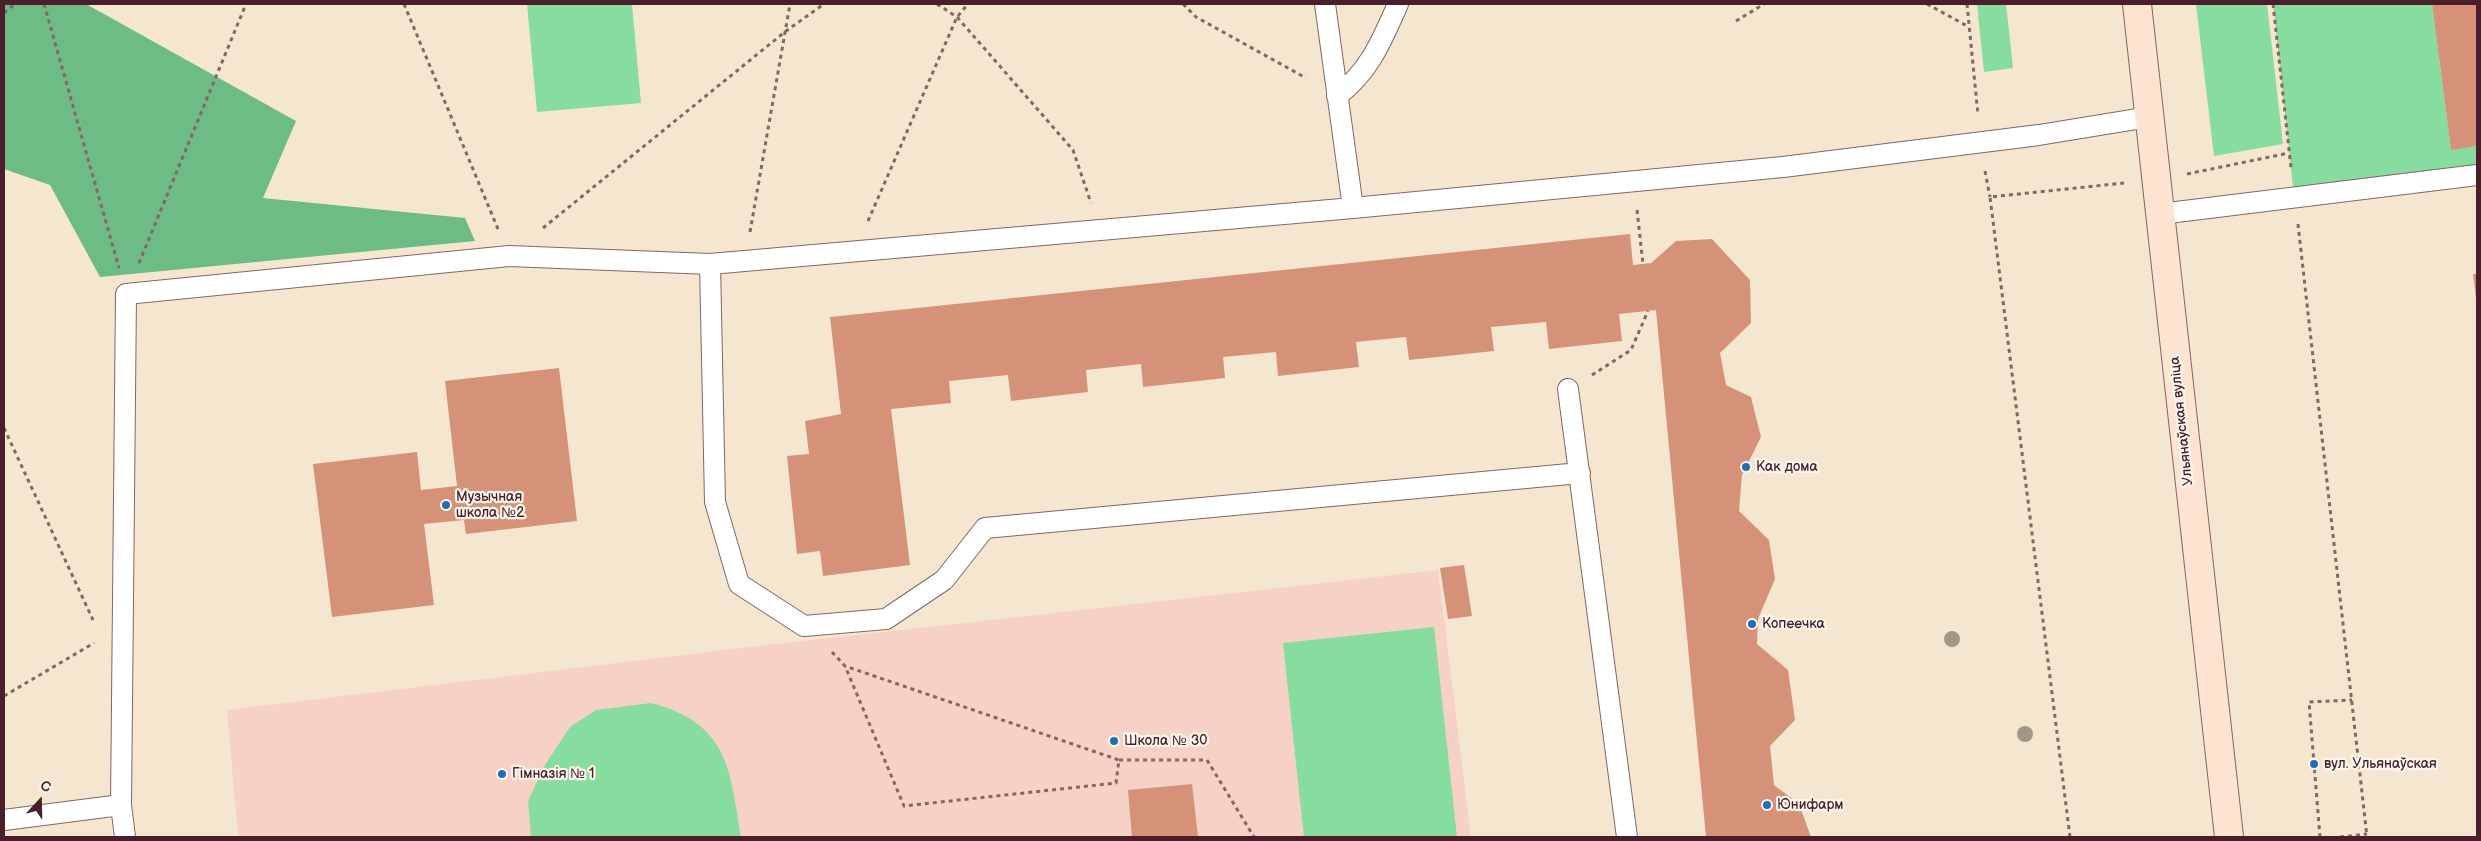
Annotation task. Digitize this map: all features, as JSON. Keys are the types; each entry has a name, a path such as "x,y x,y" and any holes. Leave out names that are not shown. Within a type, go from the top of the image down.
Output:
{"main road":[{"name":"Ульянаўская вуліца","path":"2137,4 2230,837"}],"lane":[{"path":"1325,4 1353,208"},
{"path":"1337,96 1355,82 1379,47 1398,4"},
{"path":"125,837 121,805 126,294 509,256 710,264 1353,208 1783,167 1980,142 2149,117"},
{"path":"2160,214 2294,196 2477,175"},
{"path":"710,264 715,502 738,584 804,626 886,619 944,580 985,528 1580,473"},
{"path":"1568,389 1627,837"},
{"path":"4,820 121,805"}],"path":[{"path":"4,13 15,4"},
{"path":"44,4 126,294"},
{"path":"126,294 246,4"},
{"path":"404,4 509,256 786,31 824,4"},
{"path":"745,261 790,4"},
{"path":"937,4 957,18 1074,150 1100,230"},
{"path":"854,251 957,18 968,4"},
{"path":"1183,4 1196,17 1337,96"},
{"path":"1736,21 1764,4"},
{"path":"1927,4 1969,27"},
{"path":"1967,4 1980,142 1990,197 2070,837"},
{"path":"2273,4 2367,836 2340,837"},
{"path":"1990,197 2156,180 2289,153"},
{"path":"1634,182 1643,264"},
{"path":"1568,389 1631,350 1648,311"},
{"path":"4,428 102,638"},
{"path":"4,696 123,626"},
{"path":"826,645 844,666 904,806 1116,783 1119,760"},
{"path":"844,666 1119,760 1207,760 1254,837"},
{"path":"2320,837 2309,702 2352,700"}],"shaded area":[{"name":"Школа № 30","path":"1438,570 1471,837 238,837 227,710 758,646"}],"green space":[{"path":"4,4 86,4 296,121 263,198 465,218 475,241 100,277 50,185 4,169"},
{"path":"527,4 632,4 641,103 537,112"},
{"path":"1977,4 2006,4 2013,68 1984,72"},
{"path":"2196,4 2267,4 2283,144 2214,156"},
{"path":"2273,4 2432,4 2451,149 2477,146 2477,175 2294,196"},
{"path":"1434,627 1457,837 1304,837 1283,643"},
{"path":"651,703 677,712 696,723 710,736 721,752 733,790 741,837 531,837 528,801 545,765 570,727 596,710"}],"building":[{"path":"2432,4 2477,4 2477,146 2451,150"},
{"path":"1630,234 1633,265 1651,263 1676,241 1712,239 1750,280 1751,323 1720,353 1726,385 1751,397 1761,437 1742,475 1739,511 1769,540 1775,579 1758,619 1757,644 1788,670 1795,720 1770,746 1774,785 1799,804 1811,837 1706,837 1656,310 1619,314 1622,341 1549,349 1546,322 1491,327 1494,351 1409,360 1406,337 1356,342 1359,367 1278,376 1276,352 1223,357 1225,378 1143,387 1141,364 1086,370 1088,392 1011,401 1008,375 949,381 951,403 891,409 910,565 823,576 820,551 797,554 787,456 809,454 805,421 841,414 830,317"},
{"path":"2473,274 2477,274 2477,298 2476,298"},
{"name":"Музычная школа №2","path":"559,368 577,521 466,534 464,520 424,524 434,605 332,617 313,464 417,452 421,490 457,486 445,381"},
{"path":"1464,565 1472,616 1448,619 1440,568"},
{"path":"1192,784 1198,837 1132,837 1128,790"}],"place":[{"name":"Как дома","path":"1746,467"},
{"name":"Музычная школа №2","path":"446,505"},
{"name":"Копеечка","path":"1752,624"},
{"name":"Школа № 30","path":"1114,741"},
{"name":"вул. Ульянаўская","path":"2314,764"},
{"name":"Гімназія № 1","path":"502,774"},
{"name":"Юнифарм","path":"1767,805"}]}
